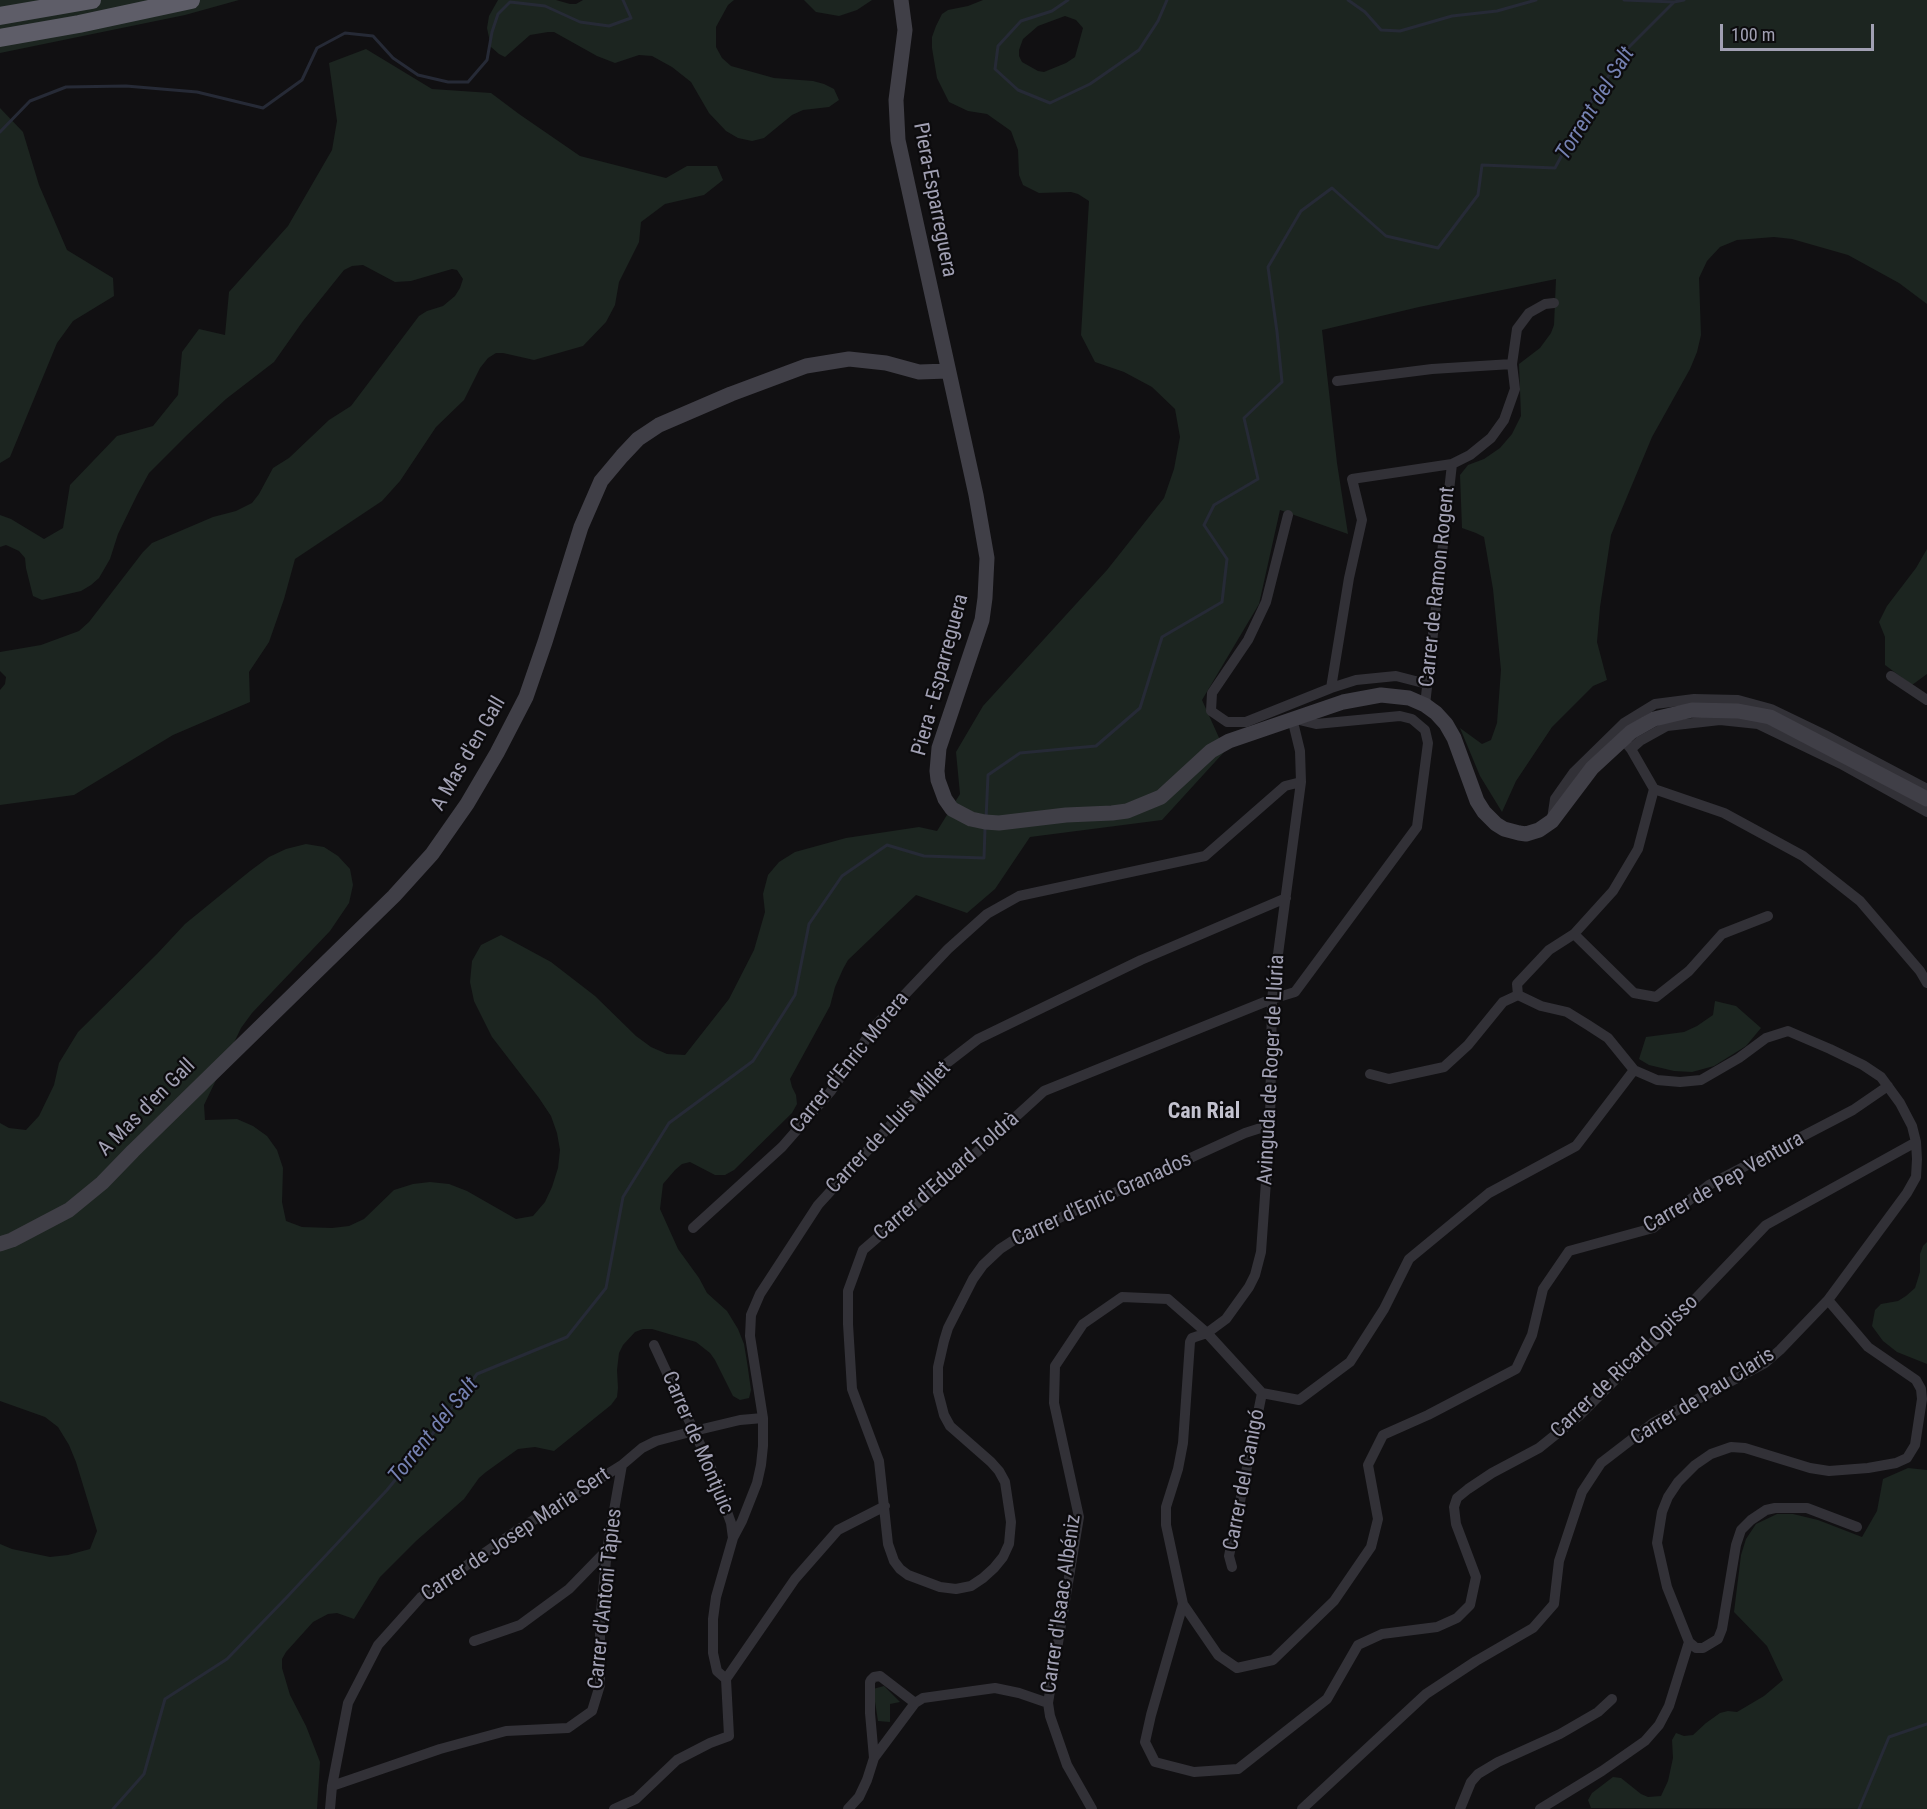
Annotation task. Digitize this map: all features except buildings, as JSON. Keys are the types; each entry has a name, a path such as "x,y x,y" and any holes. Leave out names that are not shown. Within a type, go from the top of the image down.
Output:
{"highway":[{"path":"0,16 92,0"},
{"path":"0,38 191,0"}],"main road":[{"name":"Piera-Esparreguera","path":"901,0 905,30 896,100 898,141 948,371"},
{"name":"A Mas d'en Gall","path":"0,1244 69,1210 102,1184 150,1134 394,896 432,854 467,804 526,697 581,527 601,481 638,439 669,420 806,366 849,359 886,363 919,372 948,371"},
{"name":"Piera - Esparreguera","path":"948,371 984,535 987,567 982,620 942,733 938,754 938,780 945,799 952,809 964,816 999,823 1066,814 1127,811 1161,796 1220,745 1292,718 1370,696 1409,698 1436,713 1454,738 1477,801 1490,820 1504,829 1526,834 1539,830 1552,821 1592,768 1626,744 1642,724 1681,712 1713,710 1752,712 1784,723 1927,799"}],"street":[{"name":"Carrer de Ramon Rogent","path":"1425,705 1452,464 1470,455 1491,438 1504,420 1515,389 1512,364 1517,329 1529,313 1545,304 1554,303"},
{"path":"1337,381 1432,369 1512,364"},
{"path":"1331,688 1349,578 1362,520 1352,479 1452,464"},
{"path":"1288,515 1266,602 1248,640 1212,693 1211,711 1227,722 1246,722 1356,680 1396,676 1427,684"},
{"path":"1891,676 1927,699"},
{"path":"1552,821 1555,799 1574,772 1624,723 1655,704 1694,699 1738,700 1771,709 1927,789"},
{"name":"Carrer d'Eduard Toldrà","path":"885,1506 879,1461 852,1389 848,1291 863,1250 1044,1091 1272,999 1295,992 1417,827 1428,743 1425,730 1412,719 1401,716 1316,724 1292,718"},
{"name":"Avinguda de Roger de Llúria","path":"1207,1333 1226,1319 1243,1297 1255,1275 1261,1252 1270,1125 1272,999 1300,782 1300,751 1292,718"},
{"path":"1927,812 1841,764 1758,724 1720,720 1666,726 1640,741 1626,744 1654,789 1724,813 1803,856 1860,901 1920,971 1927,983"},
{"name":"Carrer d'Enric Morera","path":"693,1228 782,1147 831,1091 875,1026 948,949 987,914 1019,896 1205,856 1285,786 1300,782"},
{"path":"1518,995 1517,984 1527,972 1549,950 1574,934 1613,891 1638,849 1654,789"},
{"name":"Carrer de Lluis Millet","path":"733,1538 757,1483 762,1455 763,1418 750,1336 754,1304 818,1205 947,1063 967,1046 989,1032 1141,960 1286,898"},
{"path":"1574,934 1634,993 1656,996 1689,971 1722,934 1768,916"},
{"path":"1262,1393 1299,1400 1350,1362 1384,1309 1409,1259 1489,1192 1576,1146 1634,1070 1608,1038 1588,1024 1567,1012 1541,1006 1518,995"},
{"path":"1370,1074 1389,1079 1444,1067 1468,1045 1503,1002 1518,995"},
{"name":"Carrer de Pau Claris","path":"1302,1809 1426,1694 1467,1666 1533,1628 1554,1604 1559,1561 1582,1492 1601,1463 1653,1423 1765,1363 1780,1350 1828,1300 1916,1177 1916,1142 1908,1116 1881,1077 1863,1065 1788,1031 1766,1038 1739,1058 1701,1080 1680,1082 1657,1080 1634,1070"},
{"name":"Carrer de Pep Ventura","path":"1207,1333 1192,1338 1190,1342 1183,1443 1178,1469 1166,1507 1166,1525 1183,1604 1218,1655 1237,1668 1273,1660 1334,1601 1371,1547 1378,1519 1368,1465 1383,1435 1428,1415 1516,1369 1532,1335 1543,1289 1569,1251 1653,1228 1709,1185 1853,1110 1888,1086"},
{"name":"Carrer d'Enric Granados","path":"885,1506 890,1553 900,1569 908,1575 940,1587 956,1589 971,1586 989,1573 1003,1557 1009,1544 1011,1522 1005,1482 992,1462 950,1426 944,1415 938,1392 938,1367 948,1328 973,1279 991,1256 1020,1236 1245,1133 1270,1125"},
{"name":"Carrer de Ricard Opisso","path":"1183,1604 1145,1742 1155,1762 1194,1772 1238,1769 1327,1700 1358,1645 1382,1634 1437,1627 1457,1618 1470,1605 1476,1577 1456,1524 1454,1507 1457,1498 1492,1473 1539,1448 1580,1415 1766,1225 1916,1142"},
{"name":"Carrer d'Isaac Albéniz","path":"1048,1703 1079,1517 1054,1403 1055,1366 1083,1324 1122,1297 1168,1299 1207,1333 1262,1393"},
{"path":"1828,1300 1868,1347 1916,1380 1921,1389 1922,1399 1915,1445 1907,1458 1896,1463 1868,1468 1828,1471 1810,1468 1745,1448 1731,1447 1711,1454 1695,1465 1678,1482 1668,1497 1662,1512 1657,1543 1667,1587 1689,1642 1696,1648 1703,1648 1718,1639 1722,1629 1736,1545 1741,1530 1751,1520 1766,1510 1775,1508 1807,1508 1857,1527"},
{"name":"Carrer de Montjuic","path":"654,1345 716,1480 731,1523 733,1538 716,1597 713,1619 713,1653 717,1671 726,1679"},
{"name":"Carrer del Canigó","path":"1232,1567 1229,1556 1262,1393"},
{"name":"Carrer de Josep Maria Sert","path":"330,1809 332,1786 348,1702 378,1645 421,1597 516,1531 622,1465 642,1448 656,1441 694,1431 740,1420 763,1418"},
{"name":"Carrer d'Antoni Tàpies","path":"332,1786 440,1749 506,1731 568,1728 592,1711 600,1685 600,1622 607,1550 622,1465"},
{"path":"614,1809 636,1799 677,1760 729,1736 726,1679 795,1579 837,1530 885,1506"},
{"path":"474,1641 520,1624 569,1589 607,1550"},
{"path":"1540,1809 1646,1741 1659,1725 1669,1706 1689,1642"},
{"path":"874,1758 870,1713 871,1680 880,1676 915,1703"},
{"path":"848,1809 859,1797 874,1758 915,1703 923,1698 995,1688 1048,1703 1050,1716 1067,1765 1092,1809"},
{"path":"1460,1809 1471,1782 1487,1767 1560,1734 1598,1712 1612,1699"}],"shaded area":[{"path":"0,0 239,0 185,15 0,53"},
{"path":"498,0 556,0 576,4 583,0 734,0 728,5 716,27 716,47 722,58 731,66 774,78 824,84 834,89 839,100 829,107 803,110 792,115 764,138 752,141 738,138 726,131 709,113 691,82 672,67 652,56 639,55 615,63 597,56 554,32 530,35 505,57 499,54 491,47 487,28 489,16"},
{"path":"804,0 872,0 857,10 839,16 816,12"},
{"path":"983,0 1927,0 1927,304 1899,283 1848,255 1792,239 1774,237 1737,240 1720,247 1707,261 1699,278 1701,335 1697,352 1652,437 1611,535 1597,642 1607,680 1593,686 1552,727 1516,781 1502,812 1480,776 1460,728 1482,744 1491,740 1497,723 1501,670 1493,589 1484,537 1462,528 1460,475 1468,465 1484,459 1500,448 1512,434 1521,416 1519,364 1540,348 1551,333 1554,325 1556,279 1419,307 1322,330 1337,463 1348,534 1280,510 1259,604 1202,700 1225,751 1162,820 1030,837 995,889 967,913 916,895 848,960 835,987 830,1006 790,1079 797,1104 792,1113 734,1170 725,1175 715,1175 690,1162 682,1164 663,1184 660,1209 678,1249 707,1293 727,1311 738,1329 744,1344 747,1362 751,1390 749,1398 740,1400 733,1396 715,1360 696,1342 652,1329 635,1332 619,1353 617,1397 611,1405 554,1451 535,1447 518,1449 486,1472 464,1499 416,1541 380,1577 354,1619 337,1613 328,1614 313,1622 286,1652 282,1659 282,1668 290,1695 306,1726 320,1762 317,1809 0,1809 0,1544 12,1549 50,1557 68,1555 90,1549 97,1531 76,1462 58,1427 45,1417 0,1401 0,1123 9,1128 26,1130 39,1116 54,1085 59,1063 78,1032 185,924 250,871 269,857 286,849 306,844 324,847 338,856 350,869 353,885 349,903 330,931 252,1013 241,1028 204,1105 205,1120 237,1119 267,1136 277,1150 283,1168 282,1202 286,1221 302,1227 349,1226 364,1219 394,1190 430,1182 449,1184 467,1191 516,1219 533,1216 545,1202 558,1168 560,1150 557,1133 551,1116 492,1037 474,1001 470,982 472,961 481,945 501,935 516,943 551,962 595,996 636,1036 651,1047 667,1054 685,1055 729,999 754,950 765,912 763,894 768,875 779,862 795,852 846,838 919,827 937,831 960,794 956,752 983,706 1107,570 1164,498 1174,469 1180,437 1175,409 1152,387 1124,372 1095,362 1081,335 1089,201 1071,192 1039,193 1023,185 1019,175 1018,150 1011,131 987,114 968,111 949,102 937,78 932,48 932,37 936,26 942,14 948,10","holes":["1065,16 1076,20 1083,28 1075,57 1044,72 1022,62 1019,50 1023,39 1038,26"]},
{"path":"366,49 432,89 491,93 580,156 666,178 687,166 717,166 723,180 704,195 665,204 641,222 639,242 619,282 615,305 606,322 583,346 534,360 503,353 496,353 488,358 480,368 464,400 436,427 400,481 382,501 295,559 269,642 249,672 250,702 173,735 74,795 0,805 0,690 5,684 6,677 0,671 0,652 41,645 79,631 89,622 152,543 252,503 273,468 289,458 329,420 351,406 419,316 443,306 455,296 460,288 463,279 457,270 452,269 411,281 395,282 363,265 352,266 344,270 274,362 226,399 149,473 118,534 110,559 99,578 81,591 42,600 33,596 25,558 19,551 6,545 0,547 0,515 44,539 63,528 70,485 117,436 153,426 178,395 182,352 199,329 225,335 229,292 288,226 332,150 337,121 329,63"},
{"path":"0,108 23,132 39,185 67,250 113,278 114,296 73,321 57,343 10,457 0,463"},
{"path":"1927,549 1927,674 1912,685 1885,665 1885,637 1879,622 1887,606 1916,568"},
{"path":"1715,1001 1736,1006 1761,1028 1746,1046 1714,1066 1692,1072 1674,1071 1649,1065 1639,1059 1646,1037 1684,1032 1697,1026 1713,1015"},
{"path":"1927,1242 1927,1364 1897,1352 1883,1341 1872,1326 1875,1310 1881,1304 1898,1301 1915,1288 1920,1272 1920,1254"},
{"path":"1908,1468 1927,1470 1927,1809 1591,1808 1588,1800 1592,1793 1613,1777 1621,1778 1648,1797 1661,1796 1668,1781 1673,1758 1672,1740 1676,1733 1684,1736 1693,1735 1720,1713 1737,1712 1764,1696 1783,1680 1767,1646 1734,1612 1741,1555 1746,1539 1756,1524 1777,1514 1793,1514 1818,1520 1862,1537 1877,1511 1883,1479"},
{"path":"884,1686 900,1702 890,1704 890,1722 878,1721 873,1689"}],"waterway":[{"path":"0,132 30,101 66,87 126,86 197,92 263,108 302,80 317,48 345,33 373,36 393,58 418,75 448,82 468,82 487,60 498,14 510,2 545,6 580,22 609,26 631,18 623,0"},
{"path":"1068,0 1052,11 1021,21 998,46 995,69 1018,90 1050,103 1090,84 1139,50 1158,21 1167,0"},
{"path":"1348,0 1365,12 1381,30 1400,31 1452,16 1497,11 1536,0"},
{"path":"1624,0 1674,2 1684,0"},
{"name":"Torrent del Salt","path":"986,819 988,775 1020,753 1096,746 1140,708 1162,637 1222,602 1227,559 1204,525 1214,505 1258,479 1244,418 1282,382 1268,267 1301,211 1332,188 1386,236 1438,248 1478,195 1482,165 1555,168 1587,108 1626,50 1674,2"},
{"name":"Torrent del Salt","path":"113,1809 144,1774 165,1699 227,1659 287,1597 387,1490 477,1374 567,1337 606,1288 623,1197 669,1123 753,1061 795,995 809,924 842,876 887,845 924,856 984,858 985,828"},
{"path":"1859,1809 1889,1737 1927,1724"}],"district":[{"name":"Can Rial","path":"1204,1112"}]}
